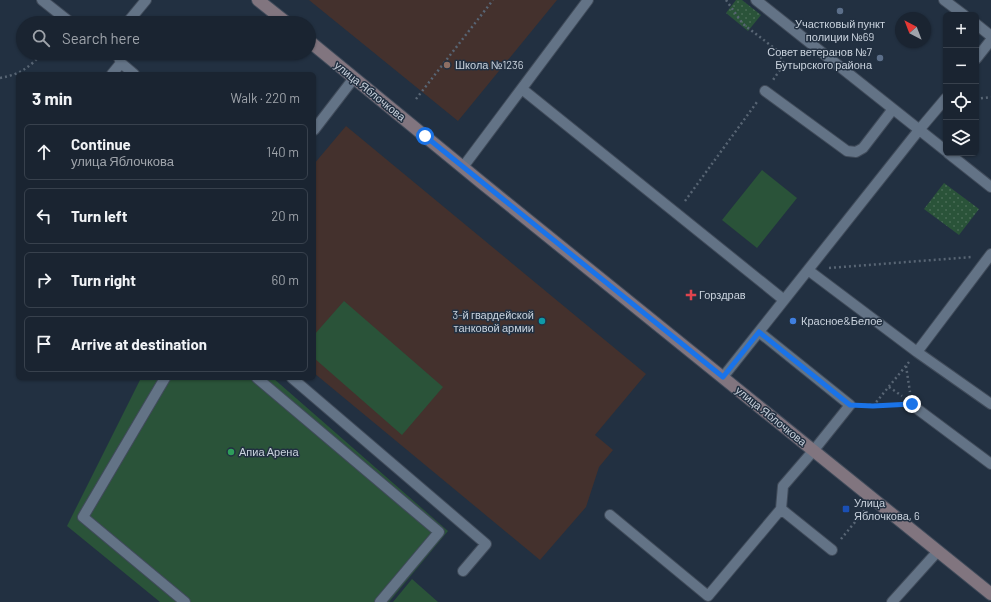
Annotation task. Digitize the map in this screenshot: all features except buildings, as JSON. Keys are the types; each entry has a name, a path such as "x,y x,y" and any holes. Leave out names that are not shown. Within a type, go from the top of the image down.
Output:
{"street":[{"path":"258,0 278,16"},
{"name":"улица Яблочкова","path":"316,47 991,594"}],"lane":[{"path":"42,0 62,16"},
{"path":"132,16 146,0"},
{"path":"463,167 588,0"},
{"path":"756,0 943,149"},
{"path":"944,0 960,12"},
{"path":"979,26 991,36"},
{"path":"979,55 991,40"},
{"path":"120,60 121,64 131,72"},
{"path":"114,72 121,64"},
{"path":"316,127 354,78"},
{"path":"522,89 784,300"},
{"path":"765,91 848,151 856,152 863,148 893,108"},
{"path":"723,377 943,102"},
{"path":"952,156 991,187"},
{"path":"916,352 991,256"},
{"path":"808,270 916,352 991,404"},
{"path":"610,515 708,596 780,509 783,486 850,405 759,332"},
{"path":"164,380 83,516 186,602"},
{"path":"259,380 440,532 380,602"},
{"path":"294,380 486,544 464,571"},
{"path":"912,404 991,464"},
{"path":"780,509 832,550"},
{"path":"892,602 938,551"}],"path":[{"path":"416,99 493,0"},
{"path":"676,213 784,64 778,51 743,24 726,0"},
{"path":"19,72 30,66 36,60"},
{"path":"0,78 16,73"},
{"path":"979,99 991,97"},
{"path":"808,270 991,256"},
{"path":"873,406 916,352"},
{"path":"850,405 873,406 912,404 906,366"},
{"path":"832,550 874,499"}],"shaded area":[{"name":"Школа №1236","path":"309,0 557,0 458,121"},
{"path":"346,126 646,374 595,435 613,450 599,467 586,507 540,560 316,375 316,162"}],"green space":[{"path":"736,0 742,0 761,15 748,31 726,13"},
{"path":"762,170 797,198 757,248 722,220"},
{"path":"944,183 979,209 959,235 924,209"},
{"path":"344,301 443,387 402,435 316,360 316,333"},
{"name":"Апиа Арена","path":"140,380 275,380 448,531 389,602 160,602 67,526"},
{"path":"412,579 438,602 393,602"}],"place":[{"name":"Участковый пункт полиции №69","path":"840,11"},
{"name":"Совет ветеранов №7 Бутырского района","path":"880,58"},
{"name":"Школа №1236","path":"447,65"},
{"name":"Горздрав","path":"691,295"},
{"name":"3-й гвардейской танковой армии","path":"542,321"},
{"name":"Красное&Белое","path":"793,321"},
{"name":"Апиа Арена","path":"231,452"},
{"name":"Улица Яблочкова, 6","path":"846,509"}],"route":[{"path":"425,136 723,377 759,332 850,405 873,406 912,404"}]}
